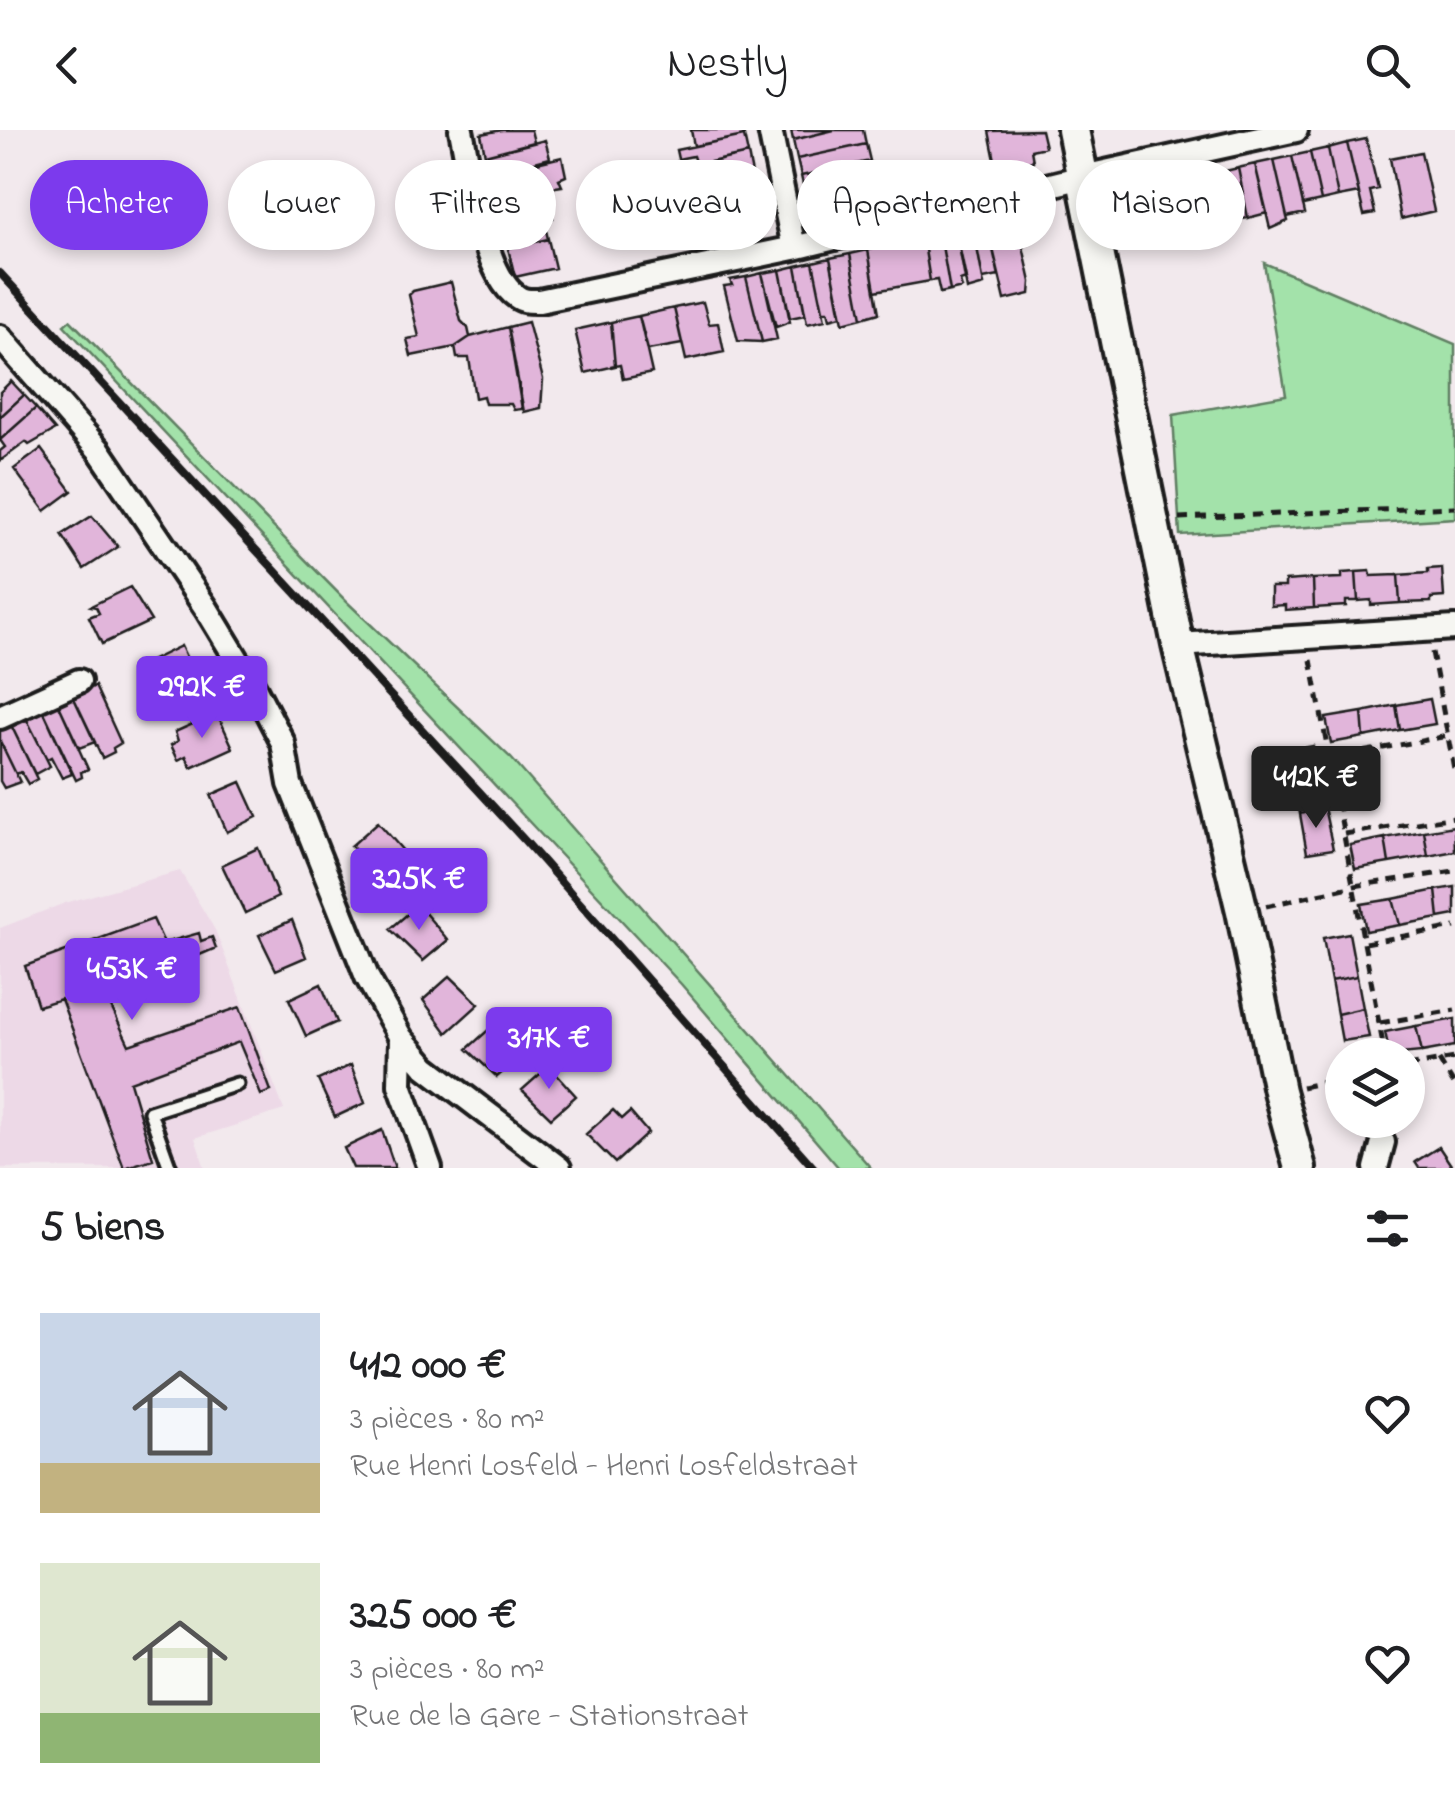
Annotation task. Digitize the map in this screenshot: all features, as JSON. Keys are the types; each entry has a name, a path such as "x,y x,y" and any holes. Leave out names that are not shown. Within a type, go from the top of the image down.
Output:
{"main road":[{"path":"1074,130 1080,160"},
{"path":"1098,250 1178,645 1300,1168"}],"street":[{"path":"461,130 493,260 500,278 523,300 557,300 794,248 1076,179"},
{"path":"770,130 794,248"},
{"path":"1160,160 1296,130"},
{"path":"0,337 99,450 165,545 255,689 283,743 290,784 367,977 401,1038 441,1079 559,1168"},
{"path":"1178,645 1455,628"},
{"path":"0,717 79,681"},
{"path":"401,1038 400,1085 430,1168"},
{"path":"1376,1168 1383,1142"}],"lane":[{"path":"170,1168 150,1112 236,1084"}],"path":[{"path":"1151,516 1248,517 1455,506"},
{"path":"1428,630 1455,774"},
{"path":"1306,637 1383,1038"},
{"path":"1329,758 1448,736"},
{"path":"1344,834 1455,818"},
{"path":"1242,911 1354,886 1455,872"},
{"path":"1365,943 1455,927"},
{"path":"1380,1023 1455,1010"},
{"path":"1425,1063 1455,1058"},
{"path":"1439,1060 1455,1086"},
{"path":"1280,1092 1325,1082"}],"shaded area":[{"path":"180,871 215,930 284,1110 195,1138 205,1168 0,1168 0,928 65,903"}],"green space":[{"path":"1264,263 1455,344 1455,518 1180,535 1173,415 1286,395"},
{"path":"70,320 346,601 511,758 871,1168 839,1168 681,984 64,325"}],"building":[{"path":"531,130 534,142 485,155 481,134"},
{"path":"691,130 743,130 744,136 694,146"},
{"path":"791,130 834,130 793,140"},
{"path":"834,130 863,130 866,144 797,159 793,140"},
{"path":"1041,130 1045,147 1031,150 1033,160 995,160 989,131"},
{"path":"744,136 748,154 694,160 693,156 678,159 676,150"},
{"path":"1366,139 1378,189 1370,191 1375,213 1364,215 1347,143"},
{"path":"545,140 550,158 486,160 485,155"},
{"path":"1347,143 1359,193 1338,197 1328,148"},
{"path":"866,144 870,160 797,160"},
{"path":"1328,148 1338,197 1321,201 1310,152"},
{"path":"1310,152 1321,201 1303,205 1292,156"},
{"path":"1421,152 1434,211 1401,219 1390,158"},
{"path":"748,154 749,160 721,160"},
{"path":"1292,156 1305,213 1287,217 1274,160"},
{"path":"562,157 566,176 559,179 562,186 556,187 556,160 549,160"},
{"path":"1274,160 1288,221 1270,229 1255,164"},
{"path":"1255,164 1267,213 1248,218 1245,203 1245,166"},
{"path":"508,250 551,250 555,268 515,277"},
{"path":"868,250 925,250 930,281 875,291"},
{"path":"868,250 879,313 862,318 850,254"},
{"path":"925,250 943,250 950,291 940,293 937,280 930,281"},
{"path":"943,250 960,250 966,279 960,281 962,288 950,291"},
{"path":"960,250 977,250 984,285 967,290"},
{"path":"978,250 993,250 999,276 983,279"},
{"path":"993,250 1024,250 1030,294 1005,300"},
{"path":"850,254 862,318 843,323 830,258"},
{"path":"830,258 841,316 830,319 828,311 823,311 813,262"},
{"path":"813,262 825,320 807,324 796,266"},
{"path":"796,266 805,315 790,318 780,270"},
{"path":"780,270 790,322 776,327 762,273"},
{"path":"762,273 777,339 762,342 746,277"},
{"path":"746,277 762,342 738,341 724,286 732,285 730,280"},
{"path":"451,282 461,321 470,337 455,347 411,356 407,339 419,337 409,295"},
{"path":"703,302 709,324 718,323 724,352 686,360 674,308"},
{"path":"674,308 682,344 648,350 639,316"},
{"path":"639,316 652,373 623,379 620,365 615,366 611,322"},
{"path":"528,322 543,379 541,408 524,412 508,327"},
{"path":"611,322 615,366 585,373 575,330"},
{"path":"508,327 522,409 514,410 511,404 485,404 483,396 475,398 469,358 457,358 455,347 470,337"},
{"path":"11,381 24,395 0,417 0,392"},
{"path":"24,395 36,408 0,440 0,417"},
{"path":"36,408 55,430 29,445 26,442 0,461 0,451 5,447 0,440"},
{"path":"41,449 72,491 45,511 14,469"},
{"path":"92,516 118,547 84,569 62,535"},
{"path":"1442,568 1444,597 1431,598 1431,602 1400,603 1398,575"},
{"path":"1370,571 1371,576 1398,575 1400,603 1371,605 1371,600 1358,601 1356,572"},
{"path":"1356,572 1358,601 1346,601 1346,606 1314,608 1313,579 1342,578 1342,573"},
{"path":"1313,579 1314,608 1285,610 1285,605 1271,606 1271,587 1285,587 1285,581"},
{"path":"130,587 151,621 102,644 89,617 99,613 91,606"},
{"path":"181,646 203,693 166,711 140,666"},
{"path":"95,686 121,743 102,758 73,696"},
{"path":"73,696 95,742 79,748 58,703"},
{"path":"1430,699 1435,724 1400,730 1396,705"},
{"path":"58,703 88,769 76,780 43,710"},
{"path":"1396,705 1400,730 1364,737 1362,712"},
{"path":"43,710 72,774 62,778 51,757 47,759 26,718"},
{"path":"1362,712 1364,737 1331,743 1326,718"},
{"path":"217,713 233,748 191,767 186,756 178,760 171,745 178,741 175,732"},
{"path":"26,718 50,766 35,774 11,725"},
{"path":"11,725 37,779 28,784 21,772 16,774 0,741 0,730"},
{"path":"0,741 20,782 4,788 0,781"},
{"path":"1313,746 1318,775 1294,781 1288,751"},
{"path":"1318,775 1324,807 1300,814 1294,781"},
{"path":"241,782 257,817 227,832 211,795"},
{"path":"1324,807 1333,849 1307,853 1300,814"},
{"path":"378,822 405,853 380,874 351,846"},
{"path":"1454,826 1455,851 1428,856 1424,831"},
{"path":"1424,831 1428,856 1389,863 1385,838"},
{"path":"1385,838 1389,863 1355,869 1350,845"},
{"path":"258,848 278,897 245,913 222,865"},
{"path":"1455,887 1455,915 1439,918 1436,890"},
{"path":"1436,890 1439,918 1400,925 1393,899"},
{"path":"1393,899 1400,925 1366,931 1361,904"},
{"path":"418,905 448,940 423,961 390,929"},
{"path":"153,919 164,943 199,933 201,941 212,937 216,948 167,969 165,962 109,982 112,994 106,996 129,1045 240,1007 271,1091 261,1095 239,1042 130,1082 153,1159 124,1168 61,999 38,1006 25,966"},
{"path":"292,920 306,957 276,970 259,935"},
{"path":"1349,933 1357,976 1331,981 1323,938"},
{"path":"450,976 479,1004 447,1033 423,1000"},
{"path":"1357,976 1363,1008 1337,1014 1331,981"},
{"path":"321,984 337,1022 306,1036 289,999"},
{"path":"1363,1008 1369,1037 1341,1038 1337,1014"},
{"path":"1455,1019 1455,1046 1425,1051 1425,1038 1419,1038 1416,1026"},
{"path":"495,1024 522,1055 497,1077 467,1049"},
{"path":"1416,1026 1419,1038 1386,1038 1385,1032"},
{"path":"351,1065 365,1103 335,1117 318,1080"},
{"path":"549,1066 576,1096 551,1118 522,1090"},
{"path":"613,1110 622,1119 630,1112 648,1133 615,1163 586,1134"},
{"path":"382,1130 395,1168 353,1168 344,1148"},
{"path":"1439,1147 1453,1168 1419,1168 1415,1162"}],"railway":[{"path":"0,273 526,842 814,1168"}]}
